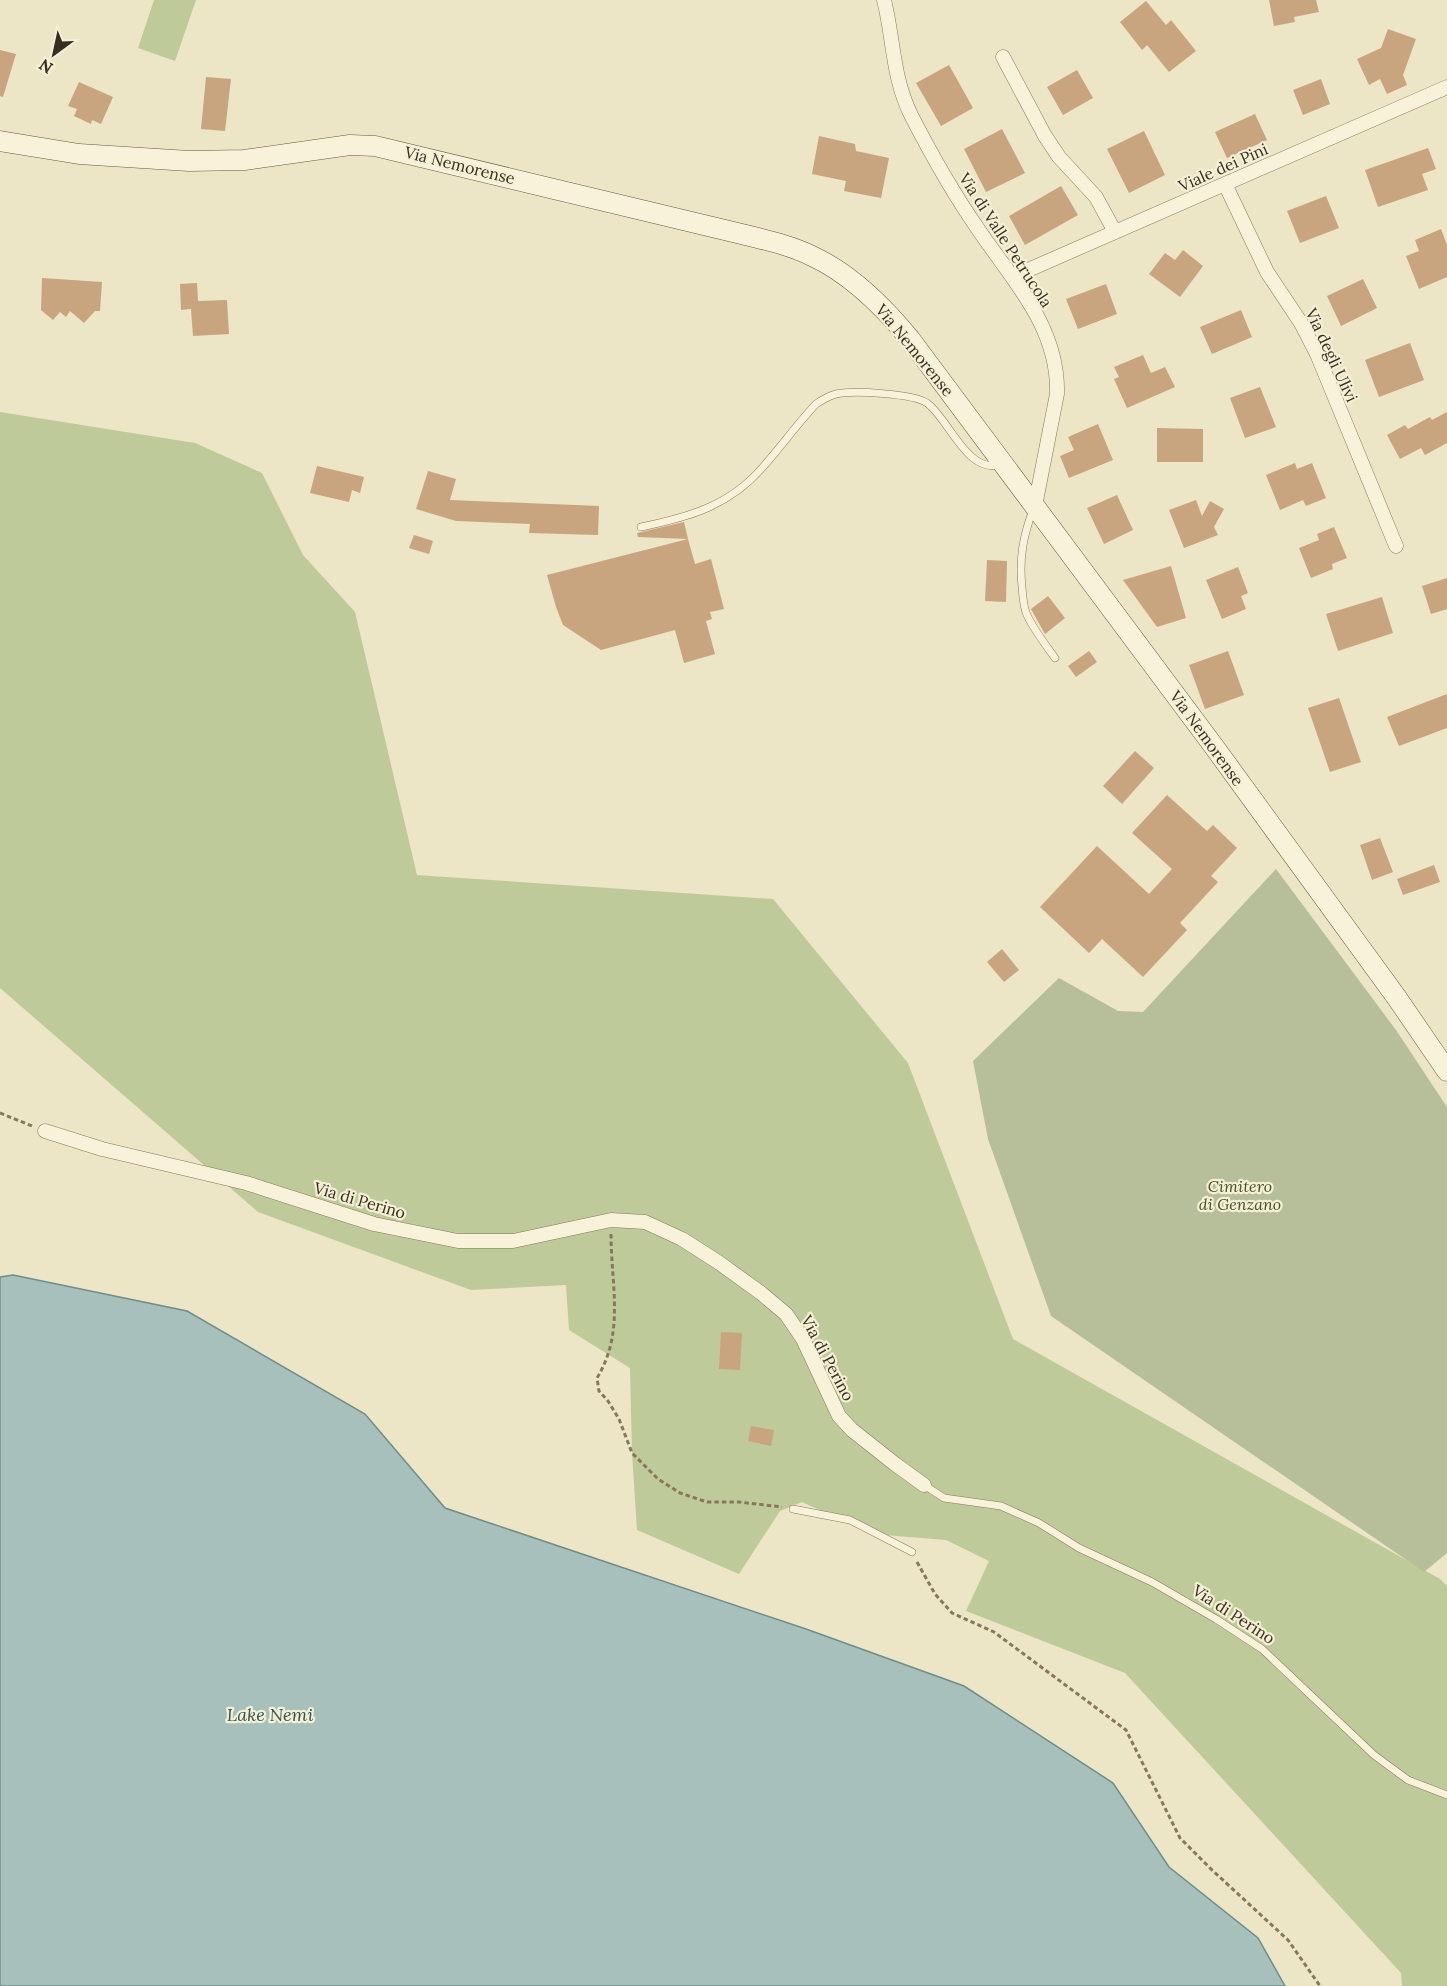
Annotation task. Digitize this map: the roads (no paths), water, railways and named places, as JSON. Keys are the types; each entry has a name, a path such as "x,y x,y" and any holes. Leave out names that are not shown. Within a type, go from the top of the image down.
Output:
{"main road":[{"name":"Via Nemorense","path":"0,141 79,154 189,161 244,160 350,145 375,146 780,244 831,266 873,298 910,339 1355,940 1447,1071"}],"street":[{"name":"Via di Valle Petrucola","path":"884,0 896,71 910,114 955,195 1029,303 1052,347 1057,376 1057,394 1035,506"},
{"path":"1002,57 1045,136 1059,157 1096,197 1115,232"},
{"name":"Viale dei Pini","path":"1012,277 1447,87"},
{"name":"Via degli Ulivi","path":"1225,184 1267,272 1317,354 1396,546"},
{"name":"Via di Perino","path":"45,1131 102,1149 246,1183 374,1224 458,1241 513,1241 610,1220 645,1222 718,1262 786,1314 803,1339 839,1416 852,1430 924,1485"}],"lane":[{"path":"641,527 700,512 737,491 762,468 816,404 838,393 858,392 920,399 940,415 974,460 991,466 1003,464"},
{"path":"1035,506 1021,550 1020,571 1023,598 1030,621 1055,658"},
{"name":"Via di Perino","path":"924,1485 944,1498 1001,1506 1040,1523 1079,1548 1152,1582 1216,1619 1262,1650 1374,1755 1408,1780 1447,1795"},
{"path":"793,1509 850,1520 912,1552"}],"water":[{"name":"Lake Nemi","path":"13,1275 187,1311 365,1414 445,1508 806,1629 964,1686 1113,1783 1169,1867 1258,1938 1285,1986 0,1986 0,1277"}],"park label":[{"name":"Cimitero di Genzano","path":"1240,1195"}]}
